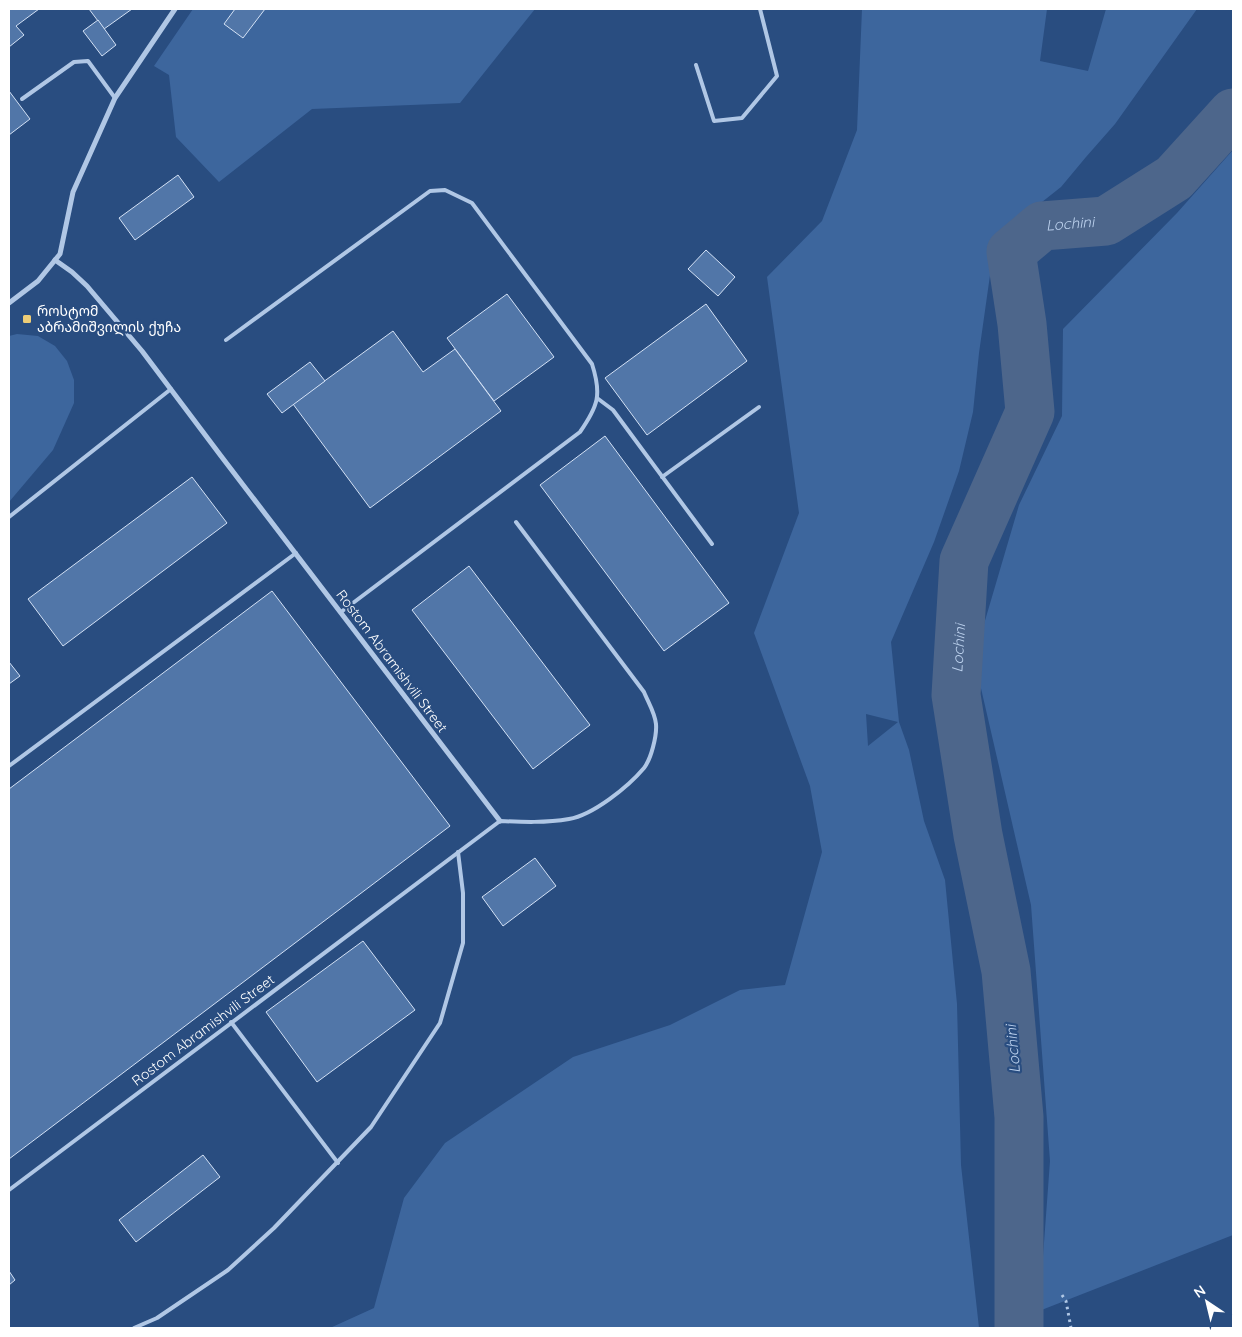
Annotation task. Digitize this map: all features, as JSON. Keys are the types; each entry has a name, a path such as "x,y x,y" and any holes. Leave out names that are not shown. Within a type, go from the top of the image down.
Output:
{"street":[{"path":"9,303 38,281 60,254 73,192 115,98 175,9"},
{"name":"Rostom Abramishvili Street","path":"55,260 87,286 142,351 500,821"}],"lane":[{"path":"696,65 714,121 742,118 777,76 760,9"},
{"path":"22,99 74,62 88,61 115,98"},
{"path":"226,340 430,191 445,190 472,203 592,364 598,383 597,398 593,414 580,432 341,612"},
{"path":"9,517 171,389"},
{"path":"597,398 613,410 712,544"},
{"path":"662,477 759,407"},
{"path":"500,821 525,822 570,819 604,804 644,767 652,751 656,724 652,708 644,692 516,522"},
{"path":"9,766 296,553"},
{"name":"Rostom Abramishvili Street","path":"9,1190 500,821"},
{"path":"134,1328 157,1318 228,1270 274,1228 371,1127 440,1023 463,943 463,893 458,852"},
{"path":"231,1022 338,1163"}],"path":[{"path":"1062,1295 1066,1301 1071,1328"}],"shaded area":[{"path":"193,9 535,9 460,103 312,109 219,182 176,137 169,75 154,66"},
{"path":"862,9 1047,9 1040,61 1088,71 1106,9 1197,9 1115,124 1061,187 1014,224 993,254 973,412 959,471 934,542 891,642 899,722 909,750 924,821 945,880 957,1004 961,1165 979,1328 330,1328 374,1308 404,1198 445,1143 573,1057 670,1025 740,990 785,985 822,852 810,786 754,633 799,513 767,277 822,221 857,130","holes":["866,714 898,722 868,746"]},
{"path":"1233,150 1233,1235 1039,1311 1050,1161 1031,905 974,658 1019,505 1062,416 1063,329 1177,213"},
{"path":"17,334 38,336 55,346 67,361 74,380 74,403 53,450 9,502 9,336"}],"building":[{"path":"9,9 39,9 16,26 24,35 9,47"},
{"path":"89,9 132,9 104,29"},
{"path":"235,9 265,9 243,38 224,24"},
{"path":"98,20 116,45 102,56 83,31"},
{"path":"9,91 30,119 9,135"},
{"path":"178,175 194,197 135,240 119,218"},
{"path":"706,250 735,277 718,296 688,269"},
{"path":"507,294 554,357 494,401 447,338"},
{"path":"706,304 747,361 647,435 605,378"},
{"path":"393,331 423,372 455,349 501,411 370,508 293,404"},
{"path":"310,362 325,381 282,413 267,394"},
{"path":"605,436 729,603 664,651 540,485"},
{"path":"192,477 227,523 63,646 28,599"},
{"path":"469,566 590,725 533,769 412,610"},
{"path":"272,591 450,826 9,1159 9,789"},
{"path":"9,662 20,676 9,684"},
{"path":"535,858 556,886 503,926 482,897"},
{"path":"363,941 415,1010 317,1082 266,1012"},
{"path":"203,1155 220,1177 136,1242 119,1220"},
{"path":"9,1271 15,1280 9,1285"}],"waterway":[{"name":"Lochini","path":"1019,1328 1019,1117 1006,971 978,835 956,695 964,561 1030,412 1022,324 1011,252 1042,226 1106,221 1174,178 1233,113"}],"place":[{"name":"როსტომ აბრამიშვილის ქუჩა","path":"27,319"}]}
